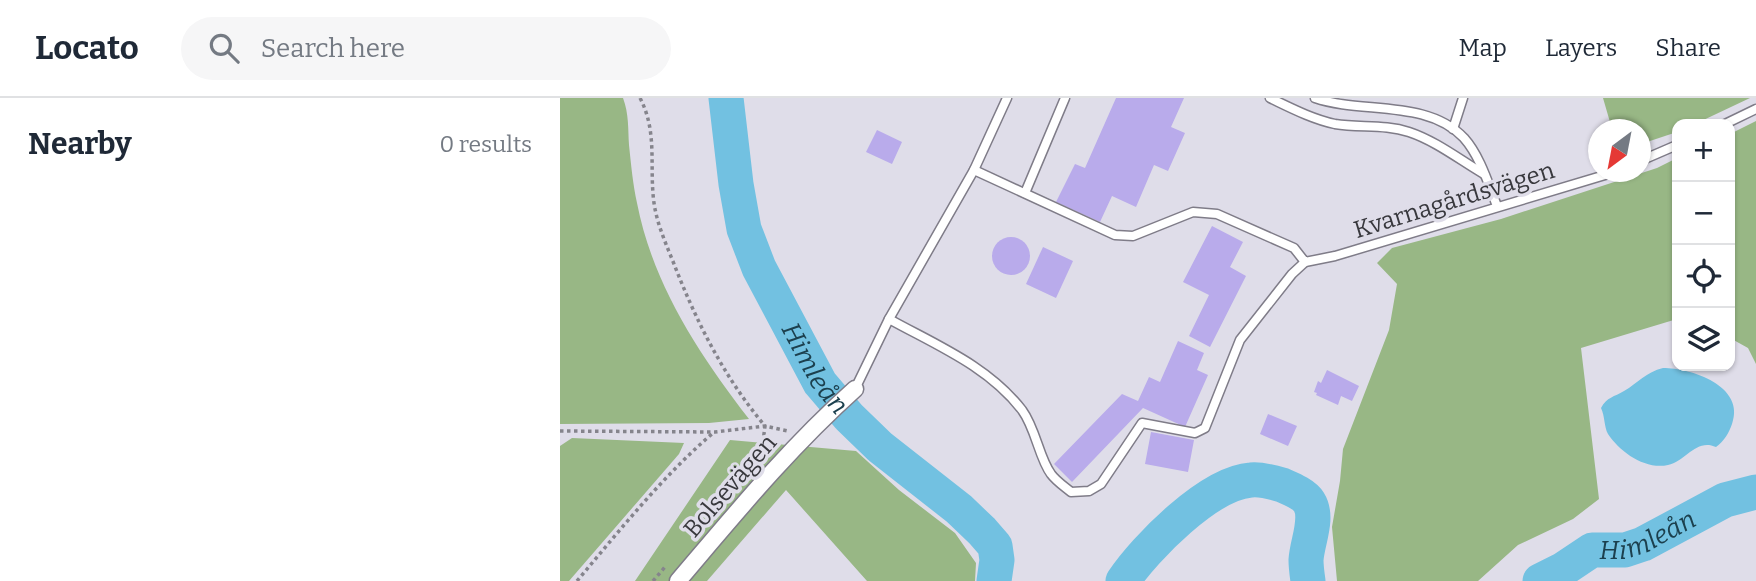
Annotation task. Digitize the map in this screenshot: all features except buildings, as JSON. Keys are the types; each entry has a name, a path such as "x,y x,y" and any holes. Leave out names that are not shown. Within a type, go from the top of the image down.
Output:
{"street":[{"name":"Bolsevägen","path":"678,581 774,467 855,389"}],"lane":[{"path":"855,389 889,319 974,170 1007,98"},
{"path":"1025,193 1065,98"},
{"path":"1270,98 1320,120 1409,132 1429,140 1484,174"},
{"path":"1315,98 1344,106 1411,112 1439,121 1453,129 1473,151 1497,206"},
{"path":"1453,129 1463,98"},
{"path":"1735,119 1756,109"},
{"path":"1651,156 1672,147"},
{"path":"889,319 961,358 999,387 1022,410 1051,474 1071,492 1089,491 1101,484 1142,423 1195,433 1205,428 1240,340 1304,262 1294,248 1217,214 1194,212 1133,236 1115,235 974,170"},
{"name":"Kvarnagårdsvägen","path":"1304,262 1335,256 1588,180"}],"path":[{"path":"640,98 650,122 654,204 663,236 704,334 730,379 765,426 763,442 718,506"},
{"path":"560,431 715,432 765,426 812,428"},
{"path":"577,581 642,503 715,432"},
{"path":"653,581 673,557"}],"green space":[{"path":"560,98 623,98 636,196 654,262 696,344 749,419 709,423 560,424"},
{"path":"1603,98 1750,98 1706,119 1672,119 1672,134 1651,141 1651,119 1609,119"},
{"path":"1756,121 1756,364 1748,348 1735,341 1735,132"},
{"path":"1672,160 1672,321 1581,348 1599,499 1573,519 1518,545 1478,581 1337,581 1332,527 1343,449 1389,330 1397,284 1377,263 1392,248 1501,219 1614,182 1651,182 1651,170"},
{"path":"572,438 684,443 679,454 569,581 560,581 560,446"},
{"path":"730,440 856,451 899,490 955,533 976,563 975,581 867,581 786,490 707,581 635,581"}],"water":[{"path":"1663,368 1688,371 1724,390 1731,399 1734,411 1729,431 1716,447 1703,445 1674,463 1659,466 1642,462 1619,447 1608,434 1601,408 1608,399"}],"waterway":[{"name":"Himleån","path":"726,98 744,229 759,268 820,383 880,447 959,509 982,531 995,546 997,560 994,581"},
{"name":"Himleån","path":"1123,581 1146,552 1179,519 1216,492 1251,480 1282,485 1301,494 1309,502 1313,515 1306,560 1308,581"},
{"name":"Himleån","path":"1540,581 1592,550 1625,550 1643,544 1725,500 1756,492"}]}
